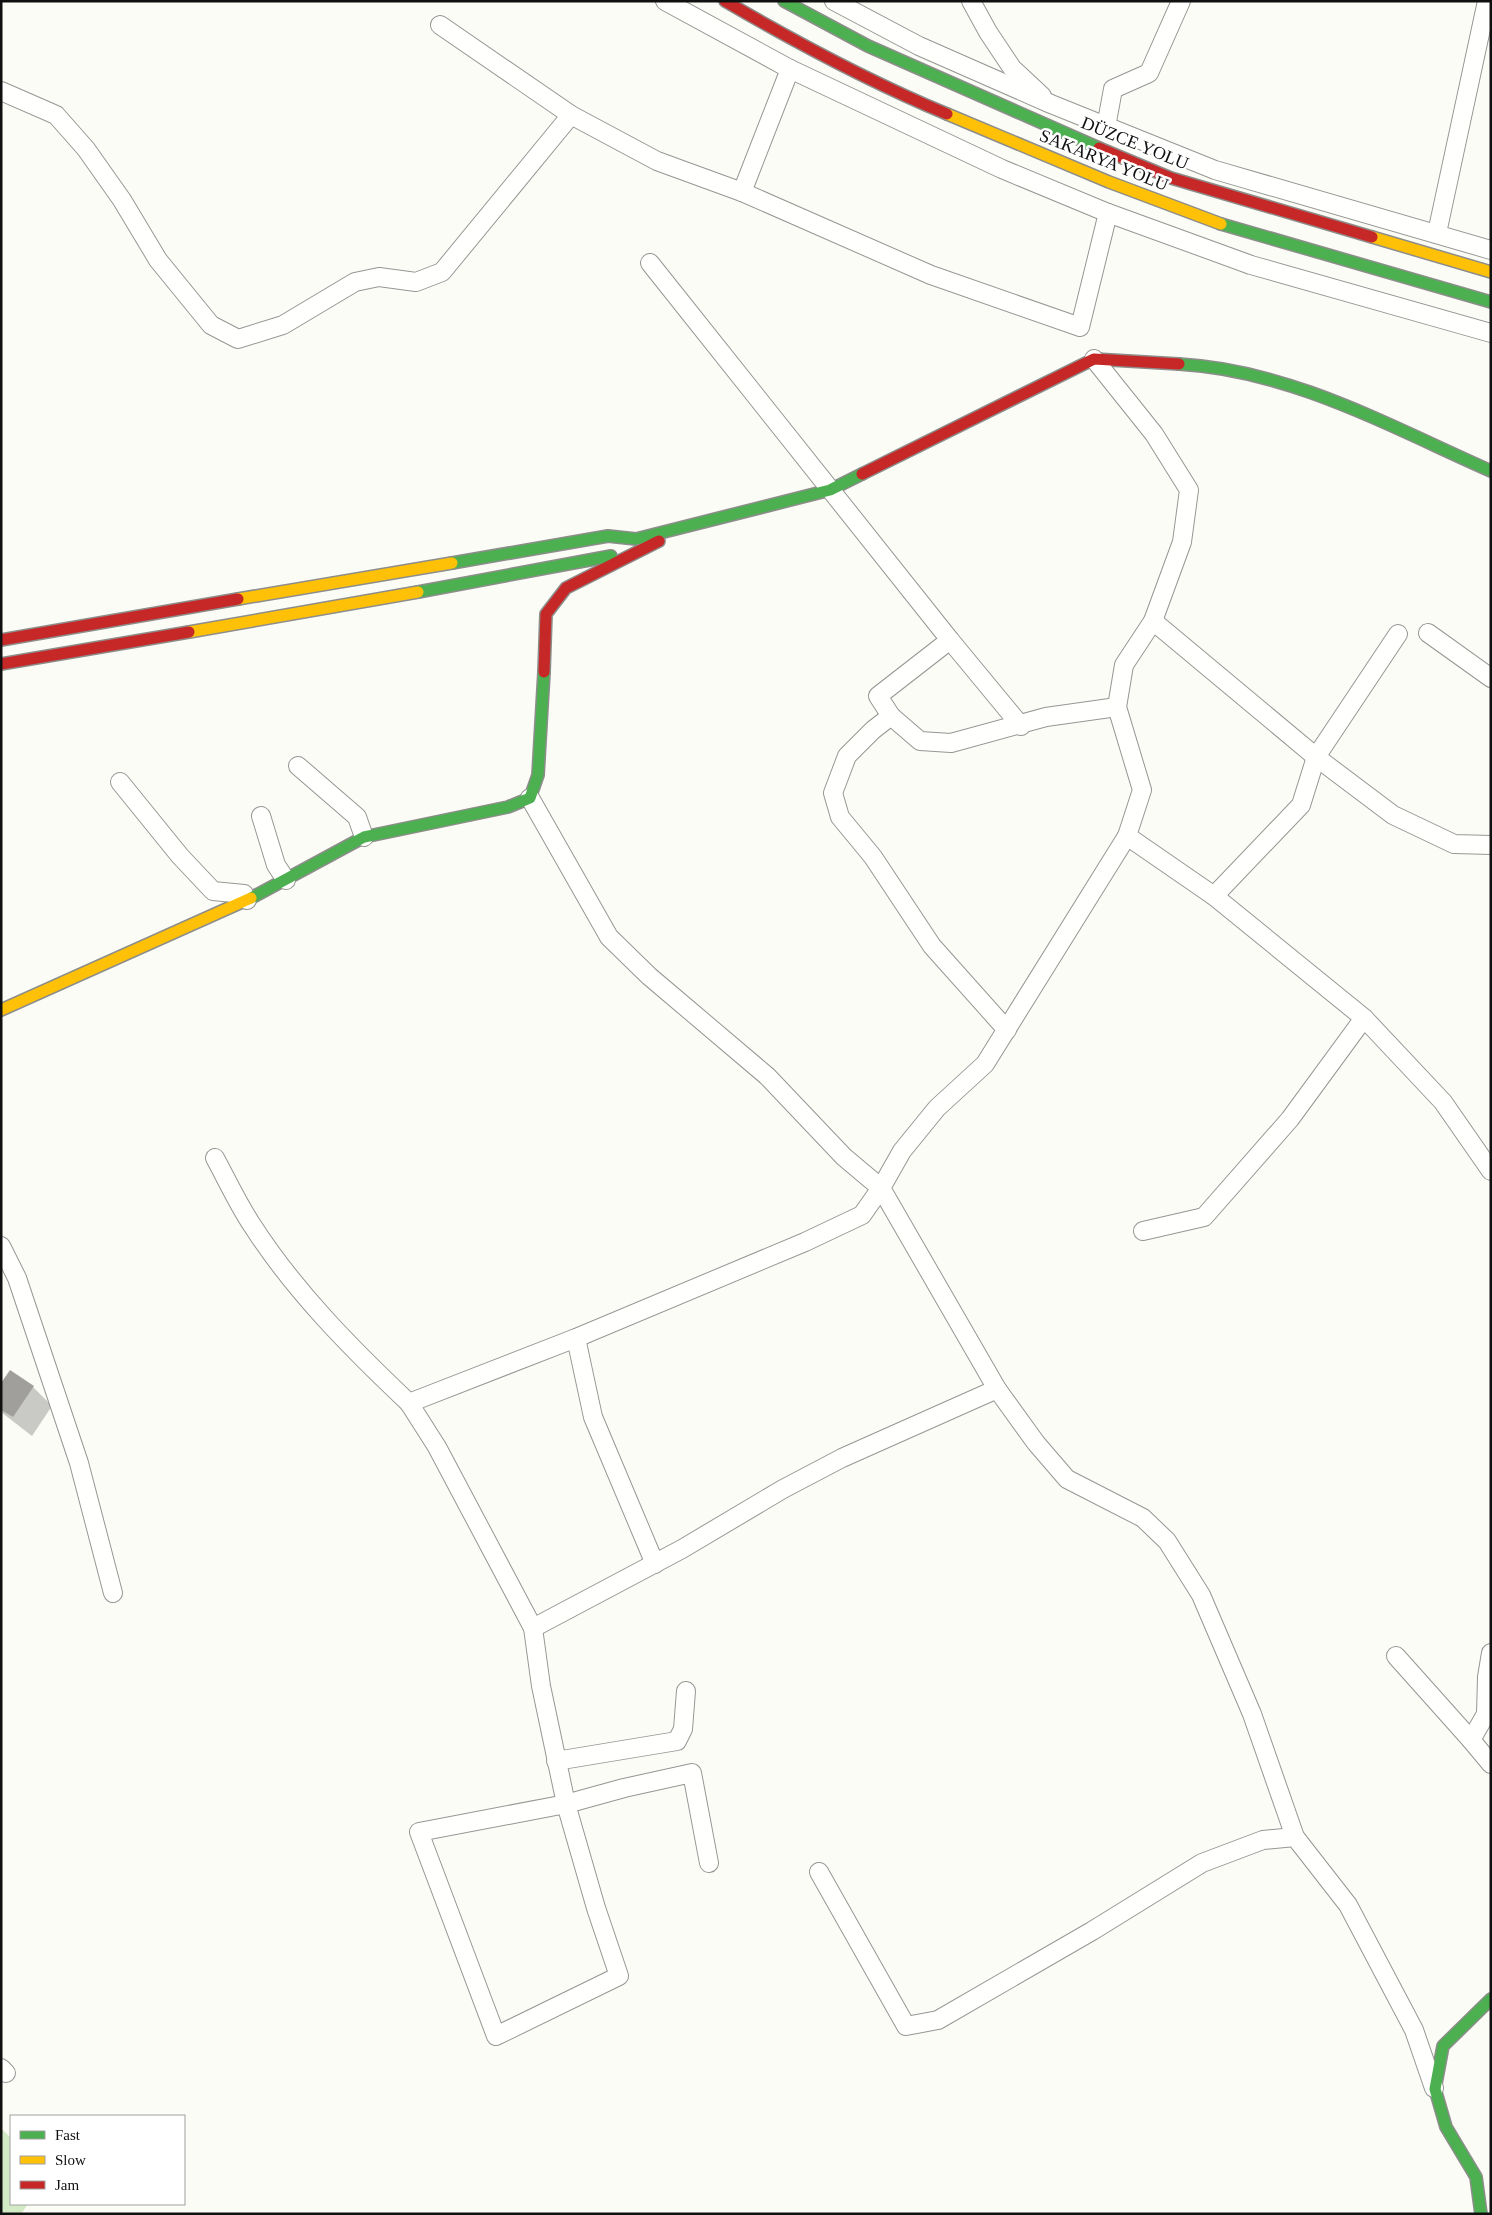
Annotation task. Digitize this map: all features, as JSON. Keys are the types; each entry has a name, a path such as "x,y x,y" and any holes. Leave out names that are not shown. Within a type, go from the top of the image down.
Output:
{"main road":[{"name":"SAKARYA YOLU","path":"725,1 795,42 898,93 1109,182 1224,225 1491,302"},
{"name":"DÜZCE YOLU","path":"784,1 868,46 1020,114 1171,178 1491,272"},
{"path":"1,640 608,536 636,539 683,528 830,490 1094,359 1203,366 1300,387 1491,471"},
{"path":"1,1010 248,900 364,837 508,807 530,798 538,775 544,717 546,614 566,588 683,528"},
{"path":"1,664 351,605 613,555 636,539"},
{"path":"1481,2214 1476,2177 1446,2127 1435,2089 1444,2046 1491,1999"}],"street":[{"path":"665,1 790,69 1002,169 1108,213 1251,265 1491,333"},
{"path":"834,1 919,46 1051,104 1215,170 1491,250"},
{"path":"972,1 988,32 1012,68 1051,104"},
{"path":"1106,127 1113,89 1150,73 1181,1"},
{"path":"1437,233 1487,1"},
{"path":"440,25 571,115 658,162 742,192 931,275 1080,327 1108,213"},
{"path":"742,192 790,69"},
{"path":"1,91 56,115 86,149 122,200 158,260 211,325 238,340 283,325 355,282 379,277 416,282 442,272 571,115"},
{"path":"650,263 950,640 1021,726"},
{"path":"409,1403 576,1338 805,1242 862,1215 881,1188 902,1151 937,1108 985,1064 1128,836 1142,790 1117,707 1124,665 1153,621 1182,542 1189,490 1154,434 1094,359"},
{"path":"1153,621 1316,757 1393,814 1454,844 1491,845"},
{"path":"1428,633 1491,678"},
{"path":"1214,896 1301,805 1316,757 1398,634"},
{"path":"950,640 878,696 891,716 920,740 951,743 1021,726 1046,717 1117,707"},
{"path":"891,716 873,730 847,756 833,793 840,817 873,857 932,946 1007,1030"},
{"path":"298,766 357,817 364,837"},
{"path":"120,782 180,856 213,890 244,894 248,900"},
{"path":"530,798 609,937 649,976 767,1076 844,1157 881,1188 997,1390 1036,1443 1067,1479 1143,1518 1167,1541 1201,1595 1252,1714 1295,1837 1348,1905 1414,2030 1435,2089"},
{"path":"261,816 276,865 286,880"},
{"path":"1128,836 1214,896 1364,1018 1443,1102 1491,1172"},
{"path":"1143,1231 1204,1217 1290,1119 1364,1018"},
{"path":"215,1158 252,1225 304,1294 347,1344 409,1403 437,1447 533,1628 541,1686 566,1804 618,1976 496,2036 419,1832 566,1804 624,1788 692,1773 709,1863"},
{"path":"1,1246 17,1278 80,1463 113,1593"},
{"path":"576,1338 593,1417 654,1564"},
{"path":"533,1628 654,1564 783,1489 842,1458 997,1390"},
{"path":"1471,1740 1486,1714 1487,1677 1491,1653"},
{"path":"1396,1656 1491,1764"},
{"path":"556,1761 676,1741 683,1730 686,1691"},
{"path":"819,1872 906,2026 938,2020 1092,1931 1202,1863 1263,1840 1295,1837"}],"green space":[{"path":"1,2128 10,2137 10,2205 27,2205 21,2214 1,2214"}],"building":[{"path":"10,1370 34,1386 13,1417 1,1410 1,1383"}],"traffic: fast":[{"path":"784,1 868,46 1099,148"},
{"path":"1221,224 1491,302"},
{"path":"1179,364 1261,377 1300,389 1378,419 1491,471"},
{"path":"452,563 608,536 636,539 830,490 862,474"},
{"path":"418,592 611,556"},
{"path":"251,898 364,837 508,807 530,798 538,775 544,672"},
{"path":"1481,2214 1476,2177 1446,2127 1435,2089 1443,2046 1491,1999"}],"traffic: slow":[{"path":"947,114 1109,182 1221,224"},
{"path":"1372,237 1491,272"},
{"path":"238,599 452,563"},
{"path":"189,632 418,592"},
{"path":"1,1010 251,898"}],"traffic: jam":[{"path":"725,1 834,61 890,89 947,114"},
{"path":"1099,148 1171,178 1372,237"},
{"path":"862,474 1094,359 1179,364"},
{"path":"544,672 546,614 566,588 659,541"},
{"path":"1,640 238,599"},
{"path":"1,664 189,632"}]}
